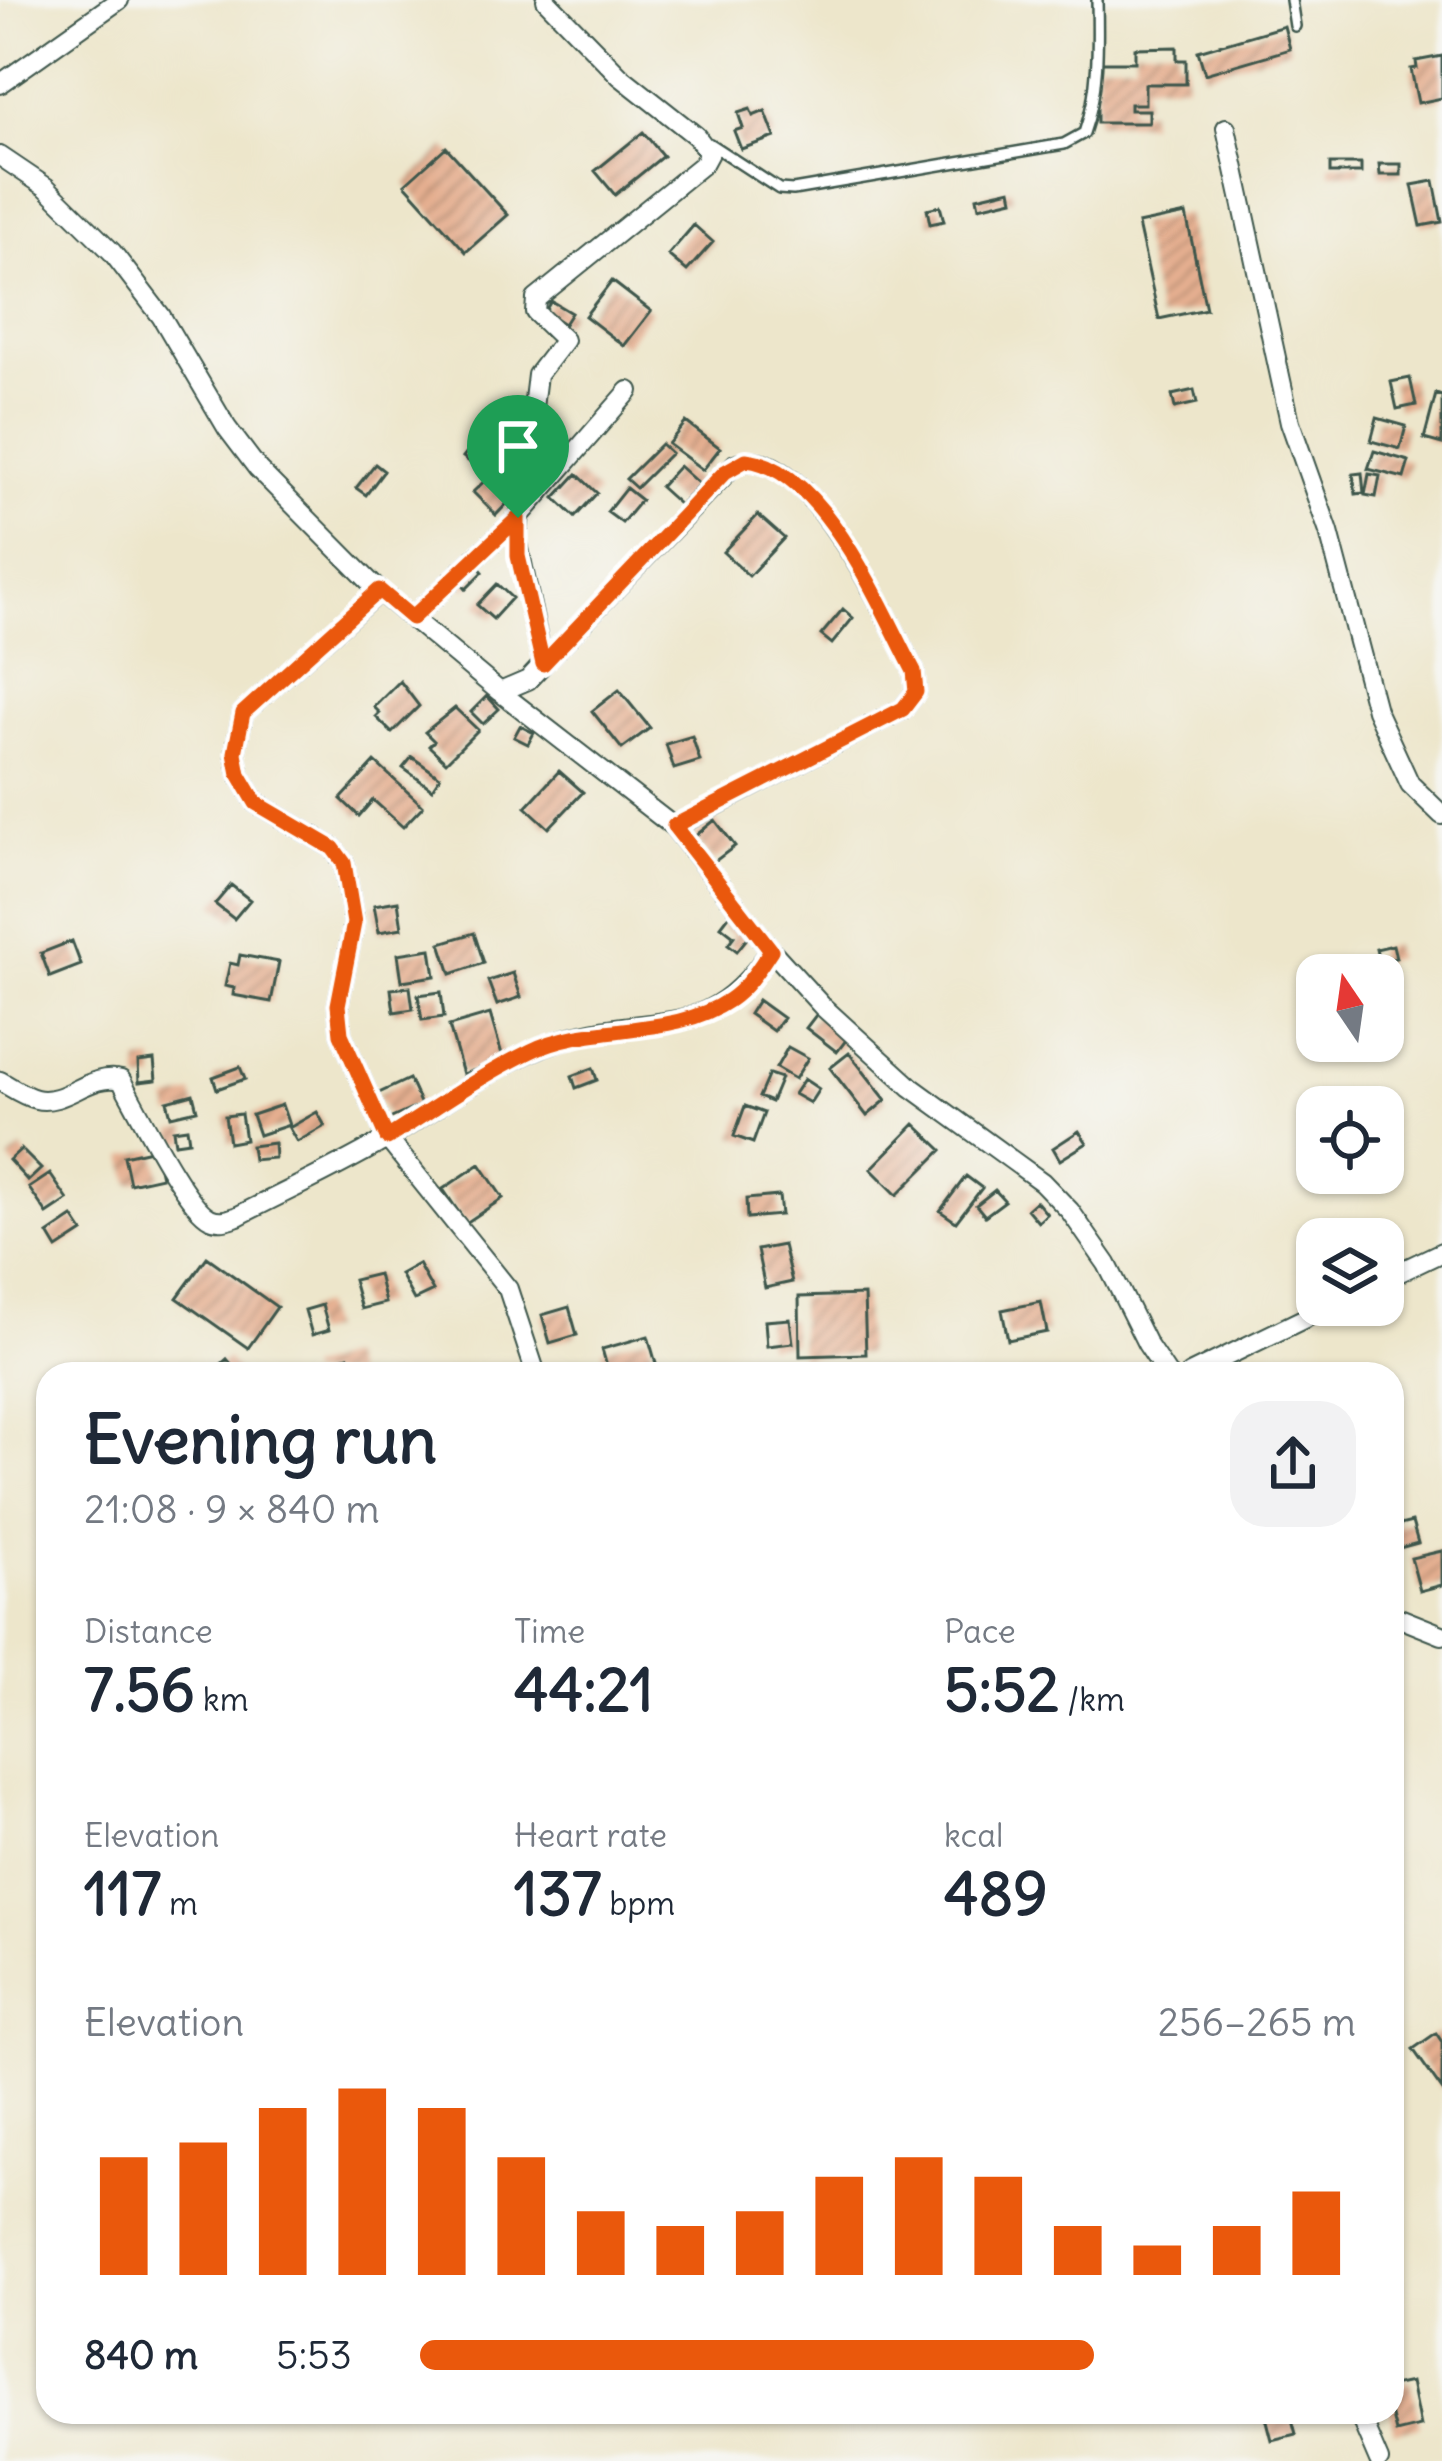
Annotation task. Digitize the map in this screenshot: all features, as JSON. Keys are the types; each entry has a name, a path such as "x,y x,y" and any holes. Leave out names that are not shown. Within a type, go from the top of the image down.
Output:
{"street":[{"path":"0,85 118,0"},
{"path":"543,664 518,556 518,518 537,375 565,340 535,312 536,299 704,164 710,153 696,136 620,76 546,0"},
{"path":"1226,128 1290,422 1329,532 1376,710 1410,784 1442,814"},
{"path":"0,156 46,187 112,252 161,316 227,428 258,469 379,590 500,692 674,826 771,950 865,1048 911,1088 1042,1182 1070,1211 1107,1264 1159,1362"},
{"path":"412,618 518,518 629,391"},
{"path":"500,692 528,680 736,464 762,461 792,480 832,523 914,671 916,692 903,709 674,826"},
{"path":"379,590 243,713 235,753 239,774 256,803 333,848 344,863 354,923 338,1005 341,1034 387,1138 508,1289 532,1362"},
{"path":"0,1081 37,1099 51,1100 87,1083 121,1080 202,1212 214,1220 238,1216 387,1138 532,1051 564,1039 706,1012 747,984 771,950"},
{"path":"1404,1270 1442,1252"},
{"path":"1215,1362 1296,1322"},
{"path":"1404,1620 1442,1635"},
{"path":"1363,2424 1379,2461"}],"lane":[{"path":"696,136 779,189 793,190 1064,143 1084,133 1090,116 1098,46 1097,0"},
{"path":"1291,0 1295,26"}],"building":[{"path":"1284,26 1290,49 1205,74 1198,51"},
{"path":"1177,47 1177,60 1186,60 1186,84 1145,84 1145,104 1130,104 1130,110 1149,110 1149,123 1097,123 1097,62 1135,62 1135,48"},
{"path":"1442,56 1442,98 1418,103 1411,69 1417,68 1416,61"},
{"path":"750,109 753,116 765,111 775,137 741,149 734,131 743,128 738,113"},
{"path":"643,132 663,156 615,195 595,171"},
{"path":"446,147 508,215 466,252 405,184"},
{"path":"1330,164 1361,164 1361,173 1330,173"},
{"path":"1379,164 1401,164 1401,175 1380,175"},
{"path":"1434,181 1442,222 1421,226 1412,185"},
{"path":"1011,189 1013,199 979,207 977,197"},
{"path":"940,206 944,221 930,224 927,209"},
{"path":"1186,214 1206,309 1159,319 1138,224"},
{"path":"694,225 713,242 687,271 668,255"},
{"path":"612,281 651,311 624,346 585,316"},
{"path":"551,301 571,313 564,324 545,311"},
{"path":"1410,378 1416,405 1397,409 1391,382"},
{"path":"1194,390 1197,403 1175,408 1172,395"},
{"path":"1436,394 1442,396 1442,444 1424,439"},
{"path":"1377,418 1406,426 1400,449 1371,441"},
{"path":"686,422 720,448 703,470 668,444"},
{"path":"480,435 495,445 477,468 463,457"},
{"path":"661,444 671,453 636,488 626,479"},
{"path":"1374,451 1409,461 1404,478 1368,469"},
{"path":"375,464 384,471 366,495 356,488"},
{"path":"679,466 699,484 680,505 660,487"},
{"path":"496,470 518,492 496,515 473,492"},
{"path":"1362,473 1364,493 1356,494 1353,474"},
{"path":"577,474 597,493 575,517 555,498"},
{"path":"1369,474 1380,476 1376,497 1365,495"},
{"path":"626,488 641,500 622,523 607,512"},
{"path":"758,515 784,538 749,576 723,552"},
{"path":"477,565 483,572 466,589 460,582"},
{"path":"497,584 512,598 493,619 477,605"},
{"path":"843,609 853,618 832,644 821,635"},
{"path":"400,681 419,706 392,733 376,717 380,713 374,707"},
{"path":"619,690 650,728 622,749 592,711"},
{"path":"487,696 499,709 483,724 471,712"},
{"path":"455,708 478,730 446,762 429,746 434,741 425,732"},
{"path":"520,726 534,733 528,744 514,737"},
{"path":"692,736 700,761 674,769 666,744"},
{"path":"412,757 440,777 432,789 403,768"},
{"path":"375,762 423,806 403,827 373,800 359,816 341,799"},
{"path":"559,771 583,792 549,828 526,807"},
{"path":"715,820 735,846 714,862 694,837"},
{"path":"231,885 250,900 234,919 215,904"},
{"path":"398,901 402,928 379,932 374,905"},
{"path":"731,913 753,931 737,951 728,944 734,936 721,926"},
{"path":"474,933 484,963 451,974 441,943"},
{"path":"72,941 81,965 50,977 41,953"},
{"path":"1393,945 1395,954 1377,954 1376,949"},
{"path":"431,949 435,976 402,981 398,954"},
{"path":"240,955 279,962 271,1002 233,995 234,988 225,986 230,963 238,965"},
{"path":"513,973 521,997 497,1005 488,981"},
{"path":"410,987 413,1009 394,1012 391,989"},
{"path":"441,992 444,1017 422,1020 418,995"},
{"path":"758,1000 783,1018 773,1031 749,1014"},
{"path":"819,1011 850,1035 837,1052 806,1028"},
{"path":"490,1014 504,1061 463,1074 449,1026"},
{"path":"788,1047 808,1058 795,1079 776,1068"},
{"path":"849,1053 886,1100 867,1116 830,1068"},
{"path":"154,1060 156,1080 139,1082 138,1062"},
{"path":"240,1067 245,1079 217,1089 213,1077"},
{"path":"593,1068 597,1080 576,1088 572,1076"},
{"path":"769,1074 781,1078 771,1102 759,1097"},
{"path":"409,1079 421,1105 389,1119 377,1094"},
{"path":"804,1079 819,1089 810,1103 794,1094"},
{"path":"193,1094 197,1110 171,1116 167,1101"},
{"path":"282,1105 289,1125 259,1135 252,1115"},
{"path":"745,1106 764,1113 753,1143 734,1136"},
{"path":"317,1112 325,1126 297,1142 289,1128"},
{"path":"241,1114 245,1140 229,1143 225,1116"},
{"path":"915,1124 942,1150 897,1195 871,1169"},
{"path":"187,1128 189,1141 175,1143 173,1130"},
{"path":"1079,1131 1087,1143 1060,1160 1053,1148"},
{"path":"274,1143 275,1158 253,1160 251,1146"},
{"path":"21,1149 41,1169 28,1181 9,1160"},
{"path":"155,1149 161,1177 130,1184 124,1156"},
{"path":"480,1164 503,1198 466,1223 443,1189"},
{"path":"50,1174 68,1200 47,1214 29,1188"},
{"path":"966,1176 982,1188 956,1222 940,1211"},
{"path":"995,1190 1005,1201 985,1216 976,1205"},
{"path":"779,1196 781,1215 747,1218 746,1199"},
{"path":"1036,1201 1047,1214 1038,1222 1027,1209"},
{"path":"73,1217 83,1232 57,1249 48,1234"},
{"path":"783,1245 792,1282 765,1288 757,1250"},
{"path":"207,1257 277,1307 248,1348 177,1298"},
{"path":"418,1264 433,1291 414,1300 400,1274"},
{"path":"378,1274 385,1303 361,1309 353,1280"},
{"path":"864,1295 866,1354 800,1356 799,1297"},
{"path":"1041,1302 1047,1332 1008,1340 1002,1310"},
{"path":"322,1305 329,1330 312,1335 305,1310"},
{"path":"569,1307 577,1335 550,1343 542,1315"},
{"path":"790,1319 793,1343 767,1346 765,1321"},
{"path":"648,1336 656,1362 606,1362 602,1349"},
{"path":"1412,1522 1418,1543 1404,1547 1404,1524"},
{"path":"1442,1551 1442,1585 1420,1591 1411,1558"},
{"path":"1436,2033 1442,2042 1442,2090 1413,2049"},
{"path":"1411,2382 1420,2426 1395,2432 1393,2424 1404,2424 1404,2383"},
{"path":"1268,2424 1293,2424 1296,2434 1272,2440"}],"route":[{"path":"746,460 762,461 792,480 832,523 914,671 916,692 903,709 674,826 771,950 729,1000 686,1019 609,1029 532,1051 387,1138 341,1034 338,1005 354,923 344,863 312,833 256,803 239,774 236,733 243,713 379,590 412,618 518,518 518,556 543,664 725,472 746,460"}]}
